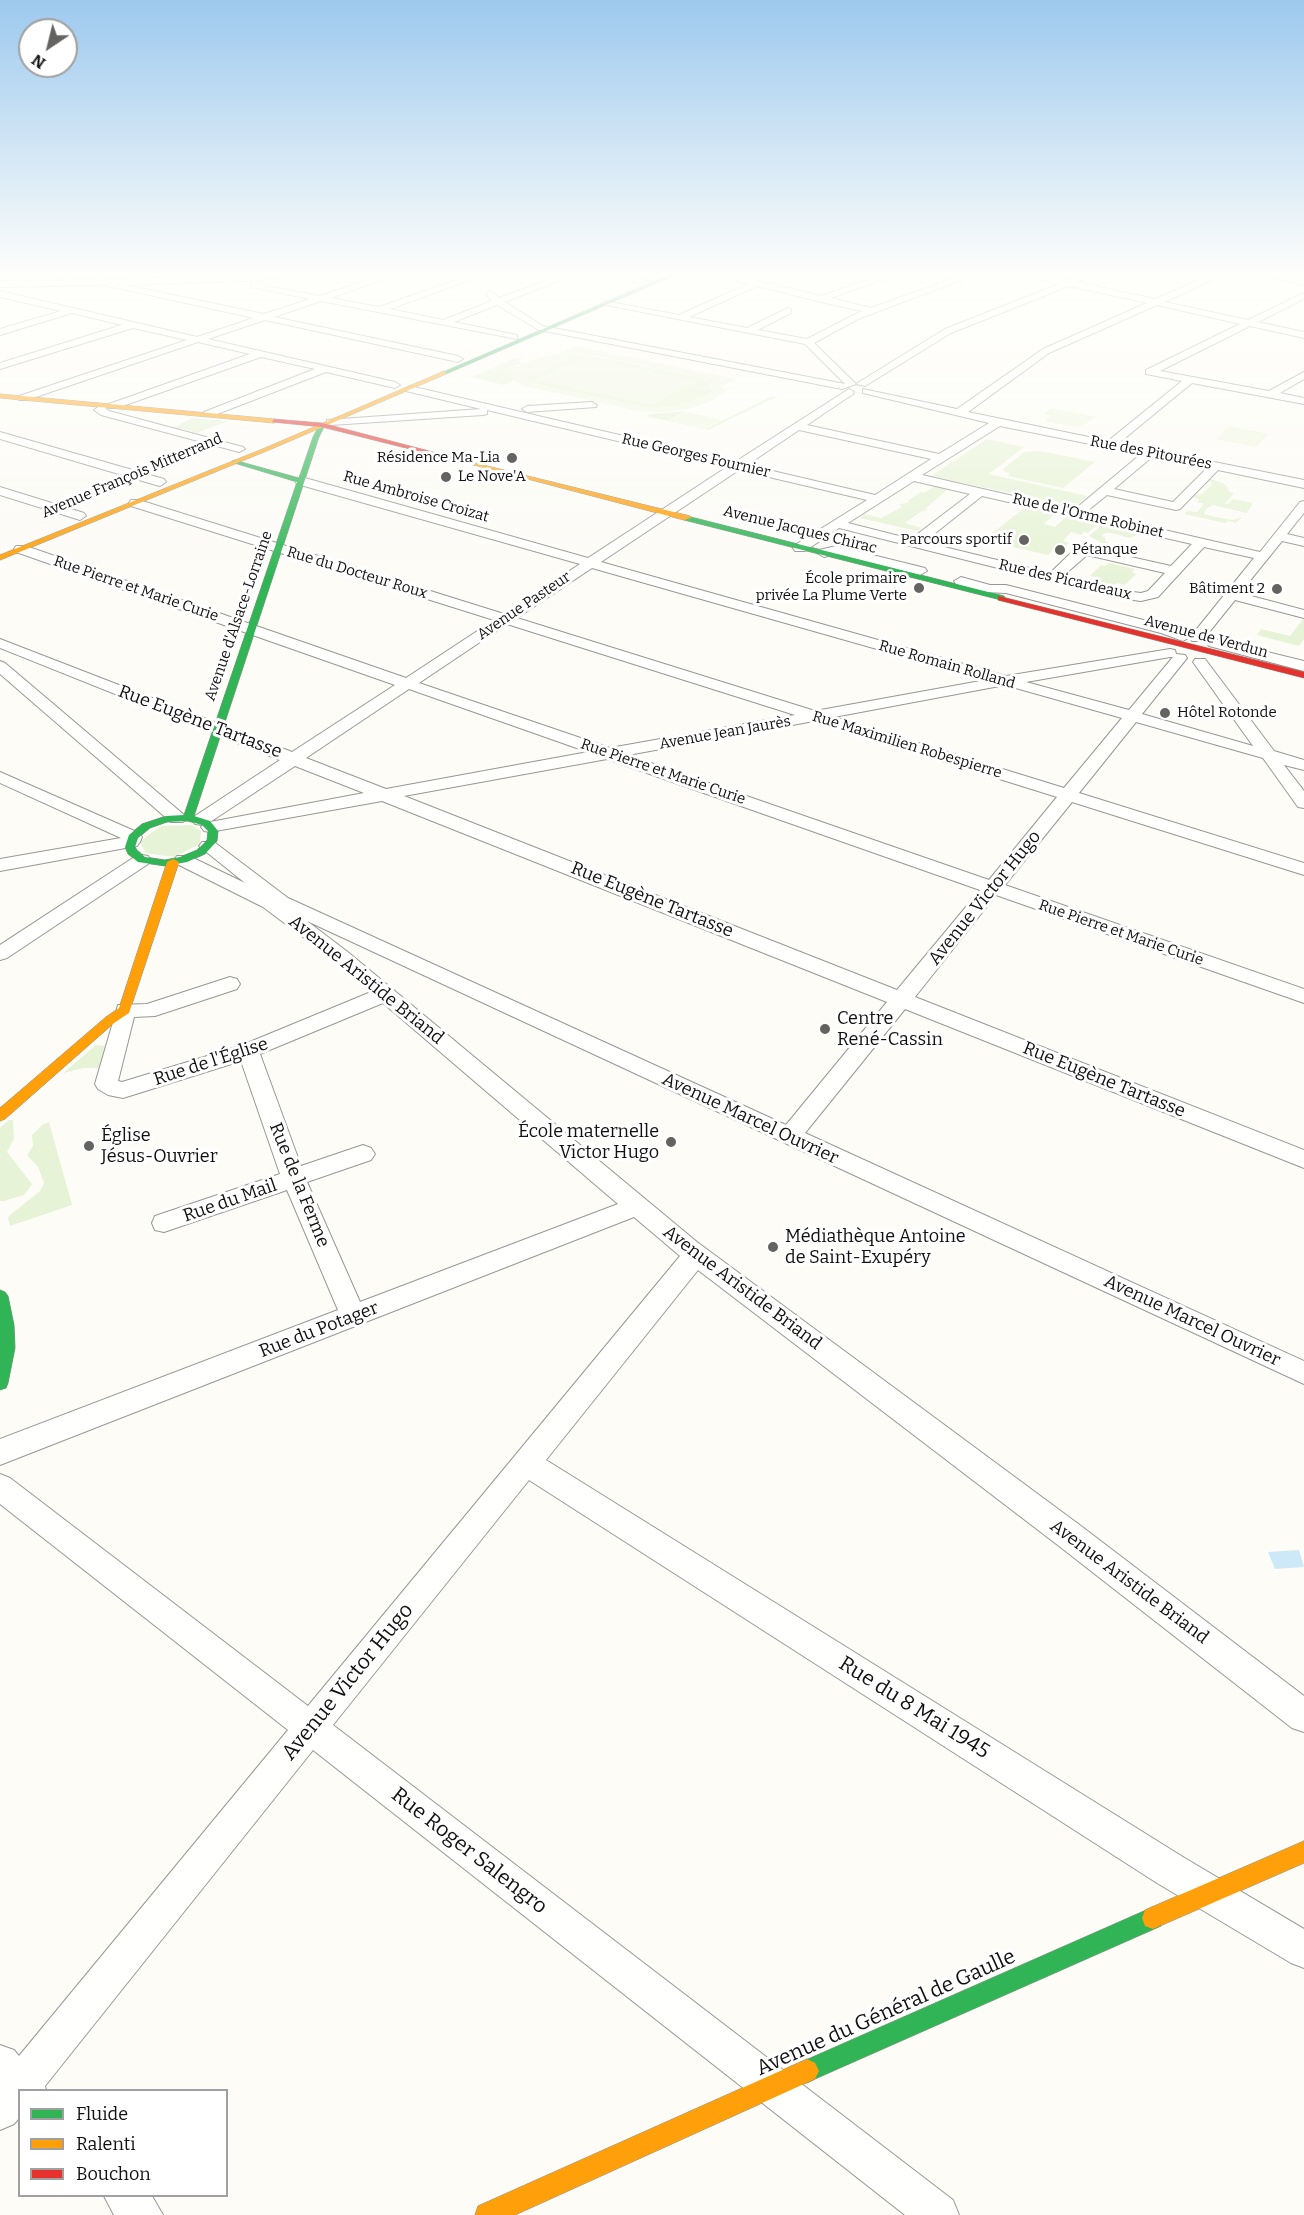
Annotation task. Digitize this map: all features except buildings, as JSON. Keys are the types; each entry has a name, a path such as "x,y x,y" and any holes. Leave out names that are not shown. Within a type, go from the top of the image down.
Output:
{"main road":[{"name":"Avenue François Mitterrand","path":"0,558 135,503 302,423 423,373"},
{"name":"Avenue François Mitterrand","path":"0,550 160,482 326,423 443,373"},
{"name":"Avenue Jacques Chirac","path":"0,396 302,423 326,423 800,548 1100,623 1179,646 1304,675"},
{"name":"Avenue d'Alsace-Lorraine","path":"197,826 220,729 252,629 316,437 326,423"},
{"name":"Rue Ambroise Croizat","path":"237,456 301,481"},
{"path":"1179,646 1210,653"},
{"name":"Avenue de Verdun","path":"1210,653 1304,680"},
{"path":"0,1116 110,1020 125,1010 178,861 197,826 156,822 132,840 132,852 142,860 156,863 178,861"},
{"path":"0,1296 6,1325 7,1348 0,1383"},
{"name":"Avenue du Général de Gaulle","path":"487,2215 771,2086 1304,1852"}],"street":[{"path":"23,398 96,373"},
{"path":"203,373 99,409 101,412 237,456"},
{"path":"208,414 314,373"},
{"path":"344,373 395,385"},
{"name":"Rue des Pitourées","path":"779,373 854,388 998,422 1304,484"},
{"path":"839,373 854,388"},
{"name":"Avenue Pasteur","path":"197,826 406,684 878,373"},
{"path":"959,413 1015,373"},
{"path":"1157,373 1304,401"},
{"path":"1270,395 1304,375"},
{"path":"1110,445 1189,380"},
{"name":"Rue Georges Fournier","path":"410,389 878,499"},
{"path":"326,423 592,405"},
{"path":"800,548 998,422"},
{"path":"797,426 942,458"},
{"path":"0,435 160,482"},
{"path":"1077,514 1150,453"},
{"path":"1106,491 1176,506 1216,466"},
{"name":"Rue de l'Orme Robinet","path":"913,477 1262,556"},
{"name":"Rue Ambroise Croizat","path":"301,481 589,563"},
{"path":"0,491 80,516"},
{"path":"914,543 980,492"},
{"name":"Rue du Docteur Roux","path":"135,503 477,610"},
{"name":"Avenue Victor Hugo","path":"789,1137 1133,717 1179,646 1230,596 1303,508"},
{"name":"Rue des Picardeaux","path":"837,524 1053,578 1142,597 1153,594 1201,542"},
{"path":"1279,536 1304,542"},
{"name":"Rue Pierre et Marie Curie","path":"21,549 1304,996"},
{"path":"824,553 842,551 986,588 1017,592 1166,630 1179,646"},
{"path":"1053,578 1078,554 1086,551 1174,571"},
{"name":"Rue Romain Rolland","path":"589,563 1304,765"},
{"path":"1230,596 1304,614"},
{"name":"Rue Maximilien Robespierre","path":"477,610 1304,868"},
{"name":"Rue Eugène Tartasse","path":"0,643 1304,1159"},
{"name":"Avenue Jean Jaurès","path":"197,826 815,716 1179,646"},
{"path":"1210,653 1304,666"},
{"path":"1210,653 1269,755 1304,803"},
{"path":"0,666 197,826"},
{"path":"0,777 132,840"},
{"name":"Avenue Marcel Ouvrier","path":"197,826 281,902 346,946 789,1137 1304,1372"},
{"path":"0,864 132,840"},
{"path":"0,954 142,860"},
{"name":"Avenue Aristide Briand","path":"178,861 270,903 346,946 387,994 696,1254 1304,1716"},
{"path":"125,1010 148,1011 230,984"},
{"name":"Rue de l'Église","path":"125,1010 106,1083 116,1090 131,1088 248,1052 387,994"},
{"name":"Rue de la Ferme","path":"248,1052 294,1179 354,1317"},
{"name":"Rue du Mail","path":"164,1224 363,1154"},
{"name":"Rue du Potager","path":"0,1452 637,1206"},
{"name":"Avenue Victor Hugo","path":"12,2087 312,1727 696,1254"},
{"name":"Rue du 8 Mai 1945","path":"526,1463 1160,1864 1304,1950"},
{"name":"Rue Roger Salengro","path":"0,1487 938,2215"},
{"path":"125,2197 142,2215"}],"green space":[{"path":"480,373 512,373 514,380 504,385 471,377"},
{"path":"511,373 543,373 524,377 540,385 650,408 674,407 710,393 712,390 692,387 712,387 707,381 679,373 709,373 736,379 723,386 723,389 735,390 724,391 712,401 688,409 664,412 638,411 524,386 513,380"},
{"path":"535,373 678,373 708,382 712,389 711,393 674,407 650,408 540,385 523,377"},
{"path":"548,373 662,373 699,381 651,405 534,380"},
{"path":"778,396 708,430 646,416 686,411 669,420 705,429 770,397"},
{"path":"1051,408 1096,417 1079,428 1045,421 1051,416 1043,414"},
{"path":"687,412 721,420 704,429 669,420"},
{"path":"192,418 228,421 194,434 190,433 192,431 173,428"},
{"path":"1229,426 1269,434 1256,447 1216,439"},
{"path":"987,439 1024,447 989,474 1087,496 1075,507 931,476"},
{"path":"1040,451 1095,462 1063,488 1008,476 1010,474 1002,470 1024,452"},
{"path":"1208,478 1225,484 1230,492 1234,493 1225,504 1233,499 1253,503 1247,513 1213,505 1206,509 1204,514 1232,520 1242,517 1236,523 1228,521 1225,523 1184,514 1187,511 1197,512 1204,504 1192,497 1189,500 1192,495 1202,494 1213,483 1205,481"},
{"path":"935,486 948,489 925,509 929,510 922,511 905,523 922,528 917,531 860,518 865,514 881,518 902,507 899,505 910,502 907,501"},
{"path":"1031,505 1029,508 1052,513 1058,511 1044,524 1055,527 1069,514 1072,515 1070,517 1098,524 1088,533 1084,532 1081,535 1071,532 1063,541 1069,543 1066,546 1059,544 1048,555 987,541 986,538"},
{"path":"1102,525 1142,534 1129,538 1105,533 1102,536 1105,537 1105,541 1114,545 1109,547 1089,536"},
{"path":"1109,563 1135,569 1132,572 1136,574 1125,585 1117,583 1113,587 1092,582 1096,578 1090,576 1101,565 1105,566"},
{"path":"1304,618 1304,639 1299,646 1257,635 1261,629 1290,636"},
{"path":"192,825 201,831 200,844 174,857 145,853 140,841 161,826"},
{"path":"96,1045 108,1046 104,1068 84,1068 63,1073"},
{"path":"9,1120 13,1120 14,1139 7,1152 32,1184 24,1195 0,1201 0,1128"},
{"path":"49,1122 72,1205 10,1226 8,1218 10,1215 40,1191 44,1183 38,1167 27,1155 33,1146 32,1135 42,1125"}],"water":[{"path":"1299,1550 1304,1567 1275,1569 1268,1552"}],"traffic: fast":[{"path":"188,818 316,437 322,425"},
{"path":"234,462 301,481"},
{"path":"687,518 1001,598"},
{"path":"188,818 206,823 213,831 212,841 201,852 183,860 165,863 142,860 132,852 130,847 133,837 146,826 166,819 188,818"},
{"path":"0,1296 6,1325 7,1348 0,1383"},
{"path":"807,2071 1153,1918"}],"traffic: slow":[{"path":"0,558 267,449 443,373"},
{"path":"0,396 274,421"},
{"path":"457,459 687,518"},
{"path":"0,1116 110,1020 125,1010 173,862"},
{"path":"1153,1918 1304,1852"},
{"path":"487,2215 807,2071"}],"traffic: jam":[{"path":"274,421 322,425 457,459"},
{"path":"1001,598 1304,675"}],"place":[{"name":"Résidence Ma-Lia","path":"512,458"},
{"name":"Le Nove'A","path":"446,477"},
{"name":"Parcours sportif","path":"1024,540"},
{"name":"Pétanque","path":"1060,550"},
{"name":"École primaire privée La Plume Verte","path":"919,588"},
{"name":"Bâtiment 2","path":"1277,589"},
{"name":"Hôtel Rotonde","path":"1165,713"},
{"name":"Centre René-Cassin","path":"825,1029"},
{"name":"École maternelle Victor Hugo","path":"671,1142"},
{"name":"Église Jésus-Ouvrier","path":"89,1146"},
{"name":"Médiathèque Antoine de Saint-Exupéry","path":"773,1247"}]}
